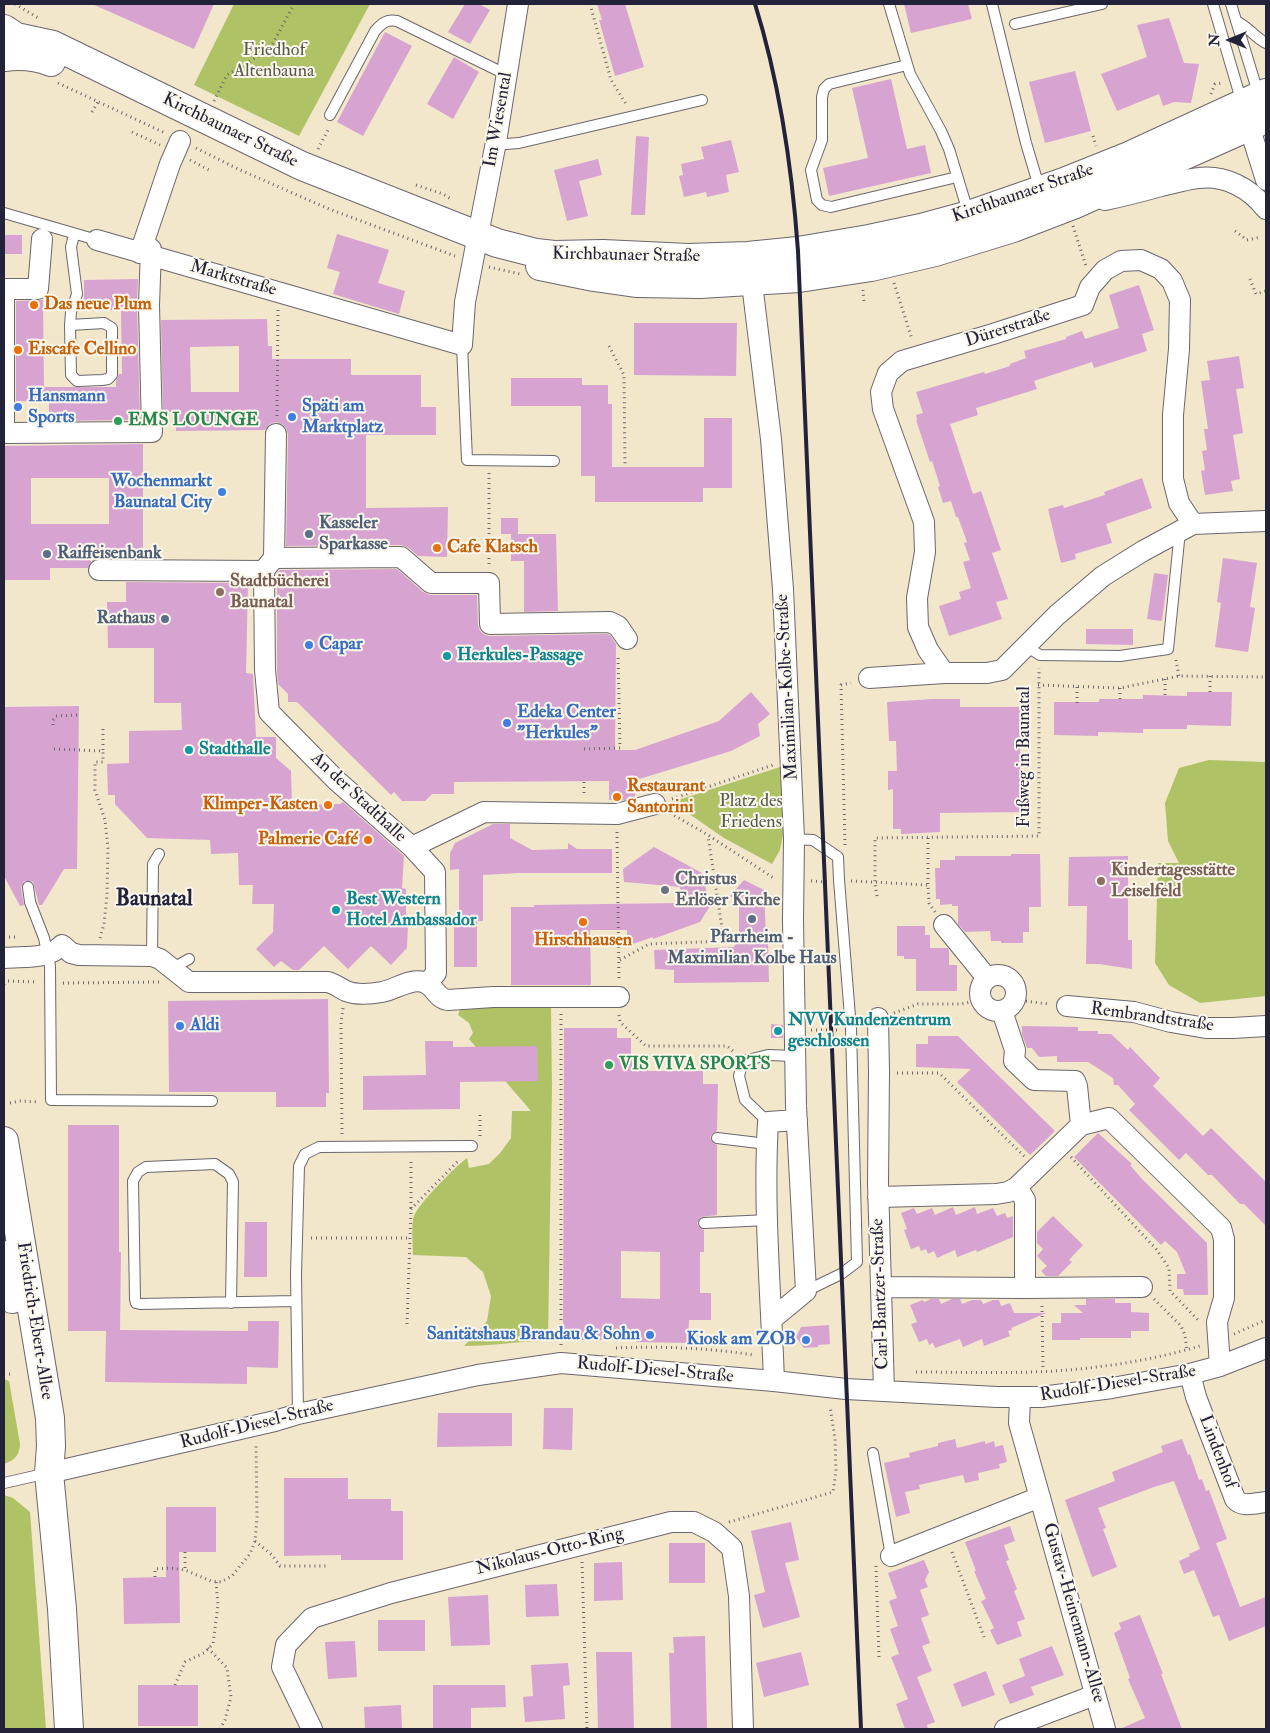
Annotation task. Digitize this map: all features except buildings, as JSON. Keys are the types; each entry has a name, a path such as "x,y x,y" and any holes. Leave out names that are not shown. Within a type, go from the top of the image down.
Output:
{"street":[{"name":"Im Wiesental","path":"476,249 496,142 518,4"},
{"name":"Kirchbaunaer Straße","path":"4,28 16,37 54,45 476,249"},
{"path":"4,28 6,36 4,48"},
{"name":"Kirchbaunaer Straße","path":"4,57 18,55 44,59 177,124 333,194 476,249 556,270 636,283 700,284 750,269 799,278 871,267 935,252 972,227 1044,203 1129,156 1258,109"},
{"name":"Kirchbaunaer Straße","path":"1073,215 1258,109"},
{"path":"1258,109 1266,180"},
{"path":"42,238 38,289 4,289 4,433 152,432 147,253 177,146"},
{"name":"Kirchbaunaer Straße","path":"1044,203 1073,215 1107,200 1199,178 1216,178 1228,180 1251,193 1266,209"},
{"name":"Marktstraße","path":"97,240 462,345"},
{"path":"462,345 465,302 476,249"},
{"name":"Dürerstraße","path":"944,672 928,650 918,628 917,598 926,552 924,522 883,408 881,392 888,373 902,361 1082,305 1092,285 1105,270 1121,261 1141,260 1161,269 1172,281 1180,300 1179,349 1173,416 1173,479 1187,528"},
{"name":"Maximilian-Kolbe-Straße","path":"750,269 771,439 779,524 792,761 795,1056 806,1291"},
{"name":"An der Stadthalle","path":"276,434 265,670 269,712 336,780 412,847 484,812 617,814 655,804"},
{"path":"869,678 944,672 987,673 1002,670 1033,651 1057,615 1103,576 1187,528 1266,521"},
{"path":"99,570 402,557 431,583 489,583 490,624 610,622 623,632"},
{"path":"412,847 435,872 436,973 427,984"},
{"path":"944,925 987,978"},
{"path":"4,958 48,954 57,950 62,945 71,953 79,955 152,956 160,959 171,970 190,982 328,982 346,991 364,993 383,992 422,981 432,987 438,996 448,1000 492,997 619,997"},
{"path":"1009,1006 992,1010 983,1004 980,988 987,978 998,975 1009,978 1016,988 1009,1006 1015,1050 1014,1061 1034,1080 1075,1081 1077,1086 1078,1128 1108,1118 1221,1228 1224,1239 1224,1298 1217,1322 1220,1366"},
{"name":"Rembrandtstraße","path":"1067,1006 1134,1012 1171,1022 1206,1028 1266,1026"},
{"name":"Carl-Bantzer-Straße","path":"878,1018 878,1197 883,1382"},
{"path":"774,1381 768,1220 768,1122 797,1120"},
{"name":"Carl-Bantzer-Straße","path":"878,1197 996,1194 1008,1192 1018,1187 1078,1128"},
{"name":"Friedrich-Ebert-Allee","path":"4,1141 50,1418 51,1446 49,1473 62,1609 69,1729"},
{"path":"1018,1187 1025,1200 1034,1288"},
{"name":"Friedrich-Ebert-Allee","path":"4,1255 37,1445 49,1473"},
{"path":"881,1287 1142,1287"},
{"path":"772,1319 806,1291"},
{"name":"Rudolf-Diesel-Straße","path":"49,1473 255,1426 298,1414 478,1375 560,1363 774,1381 819,1387 883,1382 1020,1398 1076,1394 1190,1374 1220,1366 1266,1348"},
{"name":"Lindenhof","path":"1190,1374 1196,1397 1235,1499 1238,1503 1242,1504 1266,1502"},
{"name":"Gustav-Heinemann-Allee","path":"1020,1398 1020,1423 1105,1729"},
{"name":"Gustav-Heinemann-Allee","path":"891,1556 1040,1498"},
{"name":"Nikolaus-Otto-Ring","path":"312,1729 282,1667 286,1645 312,1618 391,1594 582,1544 672,1522 694,1522 714,1532 732,1548 738,1586 743,1729"},
{"path":"1005,1729 1095,1695"}],"lane":[{"path":"889,4 906,65 949,149 972,227"},
{"path":"992,4 1026,143 1044,203"},
{"path":"1015,24 1102,4"},
{"path":"1213,4 1258,109"},
{"path":"1231,4 1258,109"},
{"path":"330,115 375,31 381,24 389,20 397,21 497,70 507,73"},
{"path":"1236,21 1241,23 1259,40 1266,43"},
{"path":"906,65 828,84 824,89 822,97 822,140 811,170 818,200 822,205 831,207 957,177"},
{"path":"496,142 506,144 519,143 702,100"},
{"name":"Marktstraße","path":"4,213 74,235 97,240"},
{"path":"70,325 104,323 112,328 112,375 108,379 76,381 71,375 70,325 76,294 71,248 74,235"},
{"path":"462,345 467,460 554,462"},
{"path":"1033,651 1120,656 1168,649 1187,528"},
{"path":"794,839 813,840 838,857 851,1029 857,1262 836,1277 806,1291"},
{"path":"152,956 153,864 159,854"},
{"path":"28,887 30,902 40,926 48,954 51,1100 212,1101"},
{"path":"171,970 189,959"},
{"path":"768,1122 745,1100 739,1076 743,1061 768,1055 795,1056"},
{"path":"717,1138 767,1144"},
{"path":"298,1414 297,1238 299,1166 305,1154 318,1147 472,1146"},
{"path":"231,1303 233,1182 229,1174 215,1164 146,1167 138,1172 133,1181 136,1303 231,1303 296,1301"},
{"path":"704,1223 768,1220"},
{"path":"873,1453 891,1556"},
{"path":"4,1483 49,1473"}],"path":[{"path":"15,4 40,19"},
{"path":"590,4 611,80 625,102 629,117"},
{"path":"213,101 227,74 270,49 292,8"},
{"path":"57,82 98,102 177,146"},
{"path":"92,112 98,102"},
{"path":"317,150 332,124 330,115"},
{"path":"132,132 177,146 238,169 329,209 476,249"},
{"path":"1073,215 1092,285"},
{"path":"1235,231 1248,240 1261,237"},
{"path":"893,279 918,356"},
{"path":"1250,279 1256,294 1266,291"},
{"path":"863,286 864,302"},
{"path":"277,408 278,292"},
{"path":"609,346 624,375 625,467"},
{"path":"488,460 489,548"},
{"path":"584,749 620,748 623,632"},
{"name":"Fußweg in Baunatal","path":"928,838 1039,836 1038,685 1033,651"},
{"path":"1038,685 1120,688 1179,676 1266,676"},
{"path":"1210,676 1210,693"},
{"path":"838,857 846,846 840,685 869,678"},
{"path":"1166,679 1166,696"},
{"path":"1077,687 1077,702"},
{"path":"1120,688 1120,699"},
{"path":"54,725 53,720 56,716 79,715"},
{"path":"95,955 104,924 108,864 107,835 95,790 95,762 103,762 103,728"},
{"path":"54,750 103,751"},
{"path":"655,804 782,762 792,761"},
{"path":"655,804 778,880 839,880 875,884 928,885"},
{"path":"617,814 620,1022 646,1046 727,1046 743,1061"},
{"path":"620,960 649,944 724,940 708,835"},
{"path":"877,896 875,884 875,838 928,838 929,903 944,925"},
{"path":"4,936 16,937"},
{"path":"590,940 619,940"},
{"path":"4,984 8,981 50,983 190,982"},
{"path":"342,1147 341,1022 346,991"},
{"path":"560,997 560,1348 566,1348"},
{"path":"878,1018 918,1004 961,1004 981,1000"},
{"path":"1009,1006 1067,1006"},
{"path":"879,1072 939,1073 1037,1169"},
{"path":"10,1103 19,1101 44,1103 51,1100"},
{"path":"411,1209 480,1138 480,1116"},
{"path":"407,1324 412,1146"},
{"path":"1060,1146 1156,1249 1169,1268 1170,1291 1218,1341"},
{"path":"297,1238 410,1238"},
{"path":"1142,1287 1181,1326 1185,1335 1190,1374"},
{"path":"1034,1288 1042,1371"},
{"path":"883,1382 1095,1367 1187,1350 1218,1341 1266,1320"},
{"path":"611,1348 660,1346 721,1350 773,1359"},
{"path":"4,1374 14,1374"},
{"path":"714,1532 726,1522 833,1492 836,1471 831,1406 819,1404 819,1387"},
{"path":"155,1577 155,1569 169,1568 185,1570 211,1581 221,1582 232,1576 250,1554 255,1541 257,1517 255,1426"},
{"path":"945,1535 984,1637"},
{"path":"255,1541 272,1555 280,1566 329,1566"},
{"path":"582,1544 586,1729"},
{"path":"185,1552 185,1570"},
{"path":"879,1658 876,1567 891,1556"},
{"path":"175,1685 185,1662 204,1653 212,1644 218,1605 216,1582"},
{"path":"208,1648 227,1668 231,1697 225,1720 220,1729"}],"green space":[{"name":"Friedhof Altenbauna","path":"234,4 370,4 299,136 194,85"},
{"path":"1209,760 1265,762 1266,996 1200,1003 1169,985 1155,963 1158,863 1179,863 1168,841 1165,803 1179,768"},
{"name":"Platz des Friedens","path":"780,767 787,814 780,850 772,864 724,838 672,802"},
{"path":"463,1001 551,1007 552,1088 548,1341 464,1346 487,1321 491,1296 483,1272 466,1257 413,1255 413,1219 417,1210 430,1194 467,1158 469,1168 489,1164 511,1138 512,1111 531,1111 469,1039 473,1033 469,1023 458,1015"},
{"path":"4,1379 9,1381 20,1444 16,1457 4,1464"},
{"path":"4,1495 13,1498 30,1512 46,1729 4,1729"}],"railway":[{"path":"755,4 764,34 784,126 798,251 861,1729"}],"place":[{"name":"Das neue Plum","path":"34,305"},
{"name":"Eiscafe Cellino","path":"18,350"},
{"name":"Hansmann Sports","path":"18,407"},
{"name":"Späti am Marktplatz","path":"292,417"},
{"name":"EMS LOUNGE","path":"118,421"},
{"name":"Wochenmarkt Baunatal City","path":"222,492"},
{"name":"Kasseler Sparkasse","path":"309,534"},
{"name":"Cafe Klatsch","path":"437,548"},
{"name":"Raiffeisenbank","path":"47,554"},
{"name":"Stadtbücherei Baunatal","path":"220,592"},
{"name":"Rathaus","path":"165,619"},
{"name":"Capar","path":"309,645"},
{"name":"Herkules-Passage","path":"447,656"},
{"name":"Edeka Center \"Herkules\"","path":"507,723"},
{"name":"Stadthalle","path":"189,750"},
{"name":"Restaurant Santorini","path":"617,797"},
{"name":"Klimper-Kasten","path":"328,805"},
{"name":"Palmerie Café","path":"368,840"},
{"name":"Kindertagesstätte Leiselfeld","path":"1101,881"},
{"name":"Christus Erlöser Kirche","path":"665,890"},
{"name":"Best Western Hotel Ambassador","path":"336,910"},
{"name":"Pfarrheim - Maximilian Kolbe Haus","path":"752,919"},
{"name":"Hirschhausen","path":"583,922"},
{"name":"Aldi","path":"180,1026"},
{"name":"NVV Kundenzentrum geschlossen","path":"778,1031"},
{"name":"VIS VIVA SPORTS","path":"609,1065"},
{"name":"Sanitätshaus Brandau & Sohn","path":"650,1335"},
{"name":"Kiosk am ZOB","path":"806,1340"}],"district":[{"name":"Baunatal","path":"154,900"}]}
